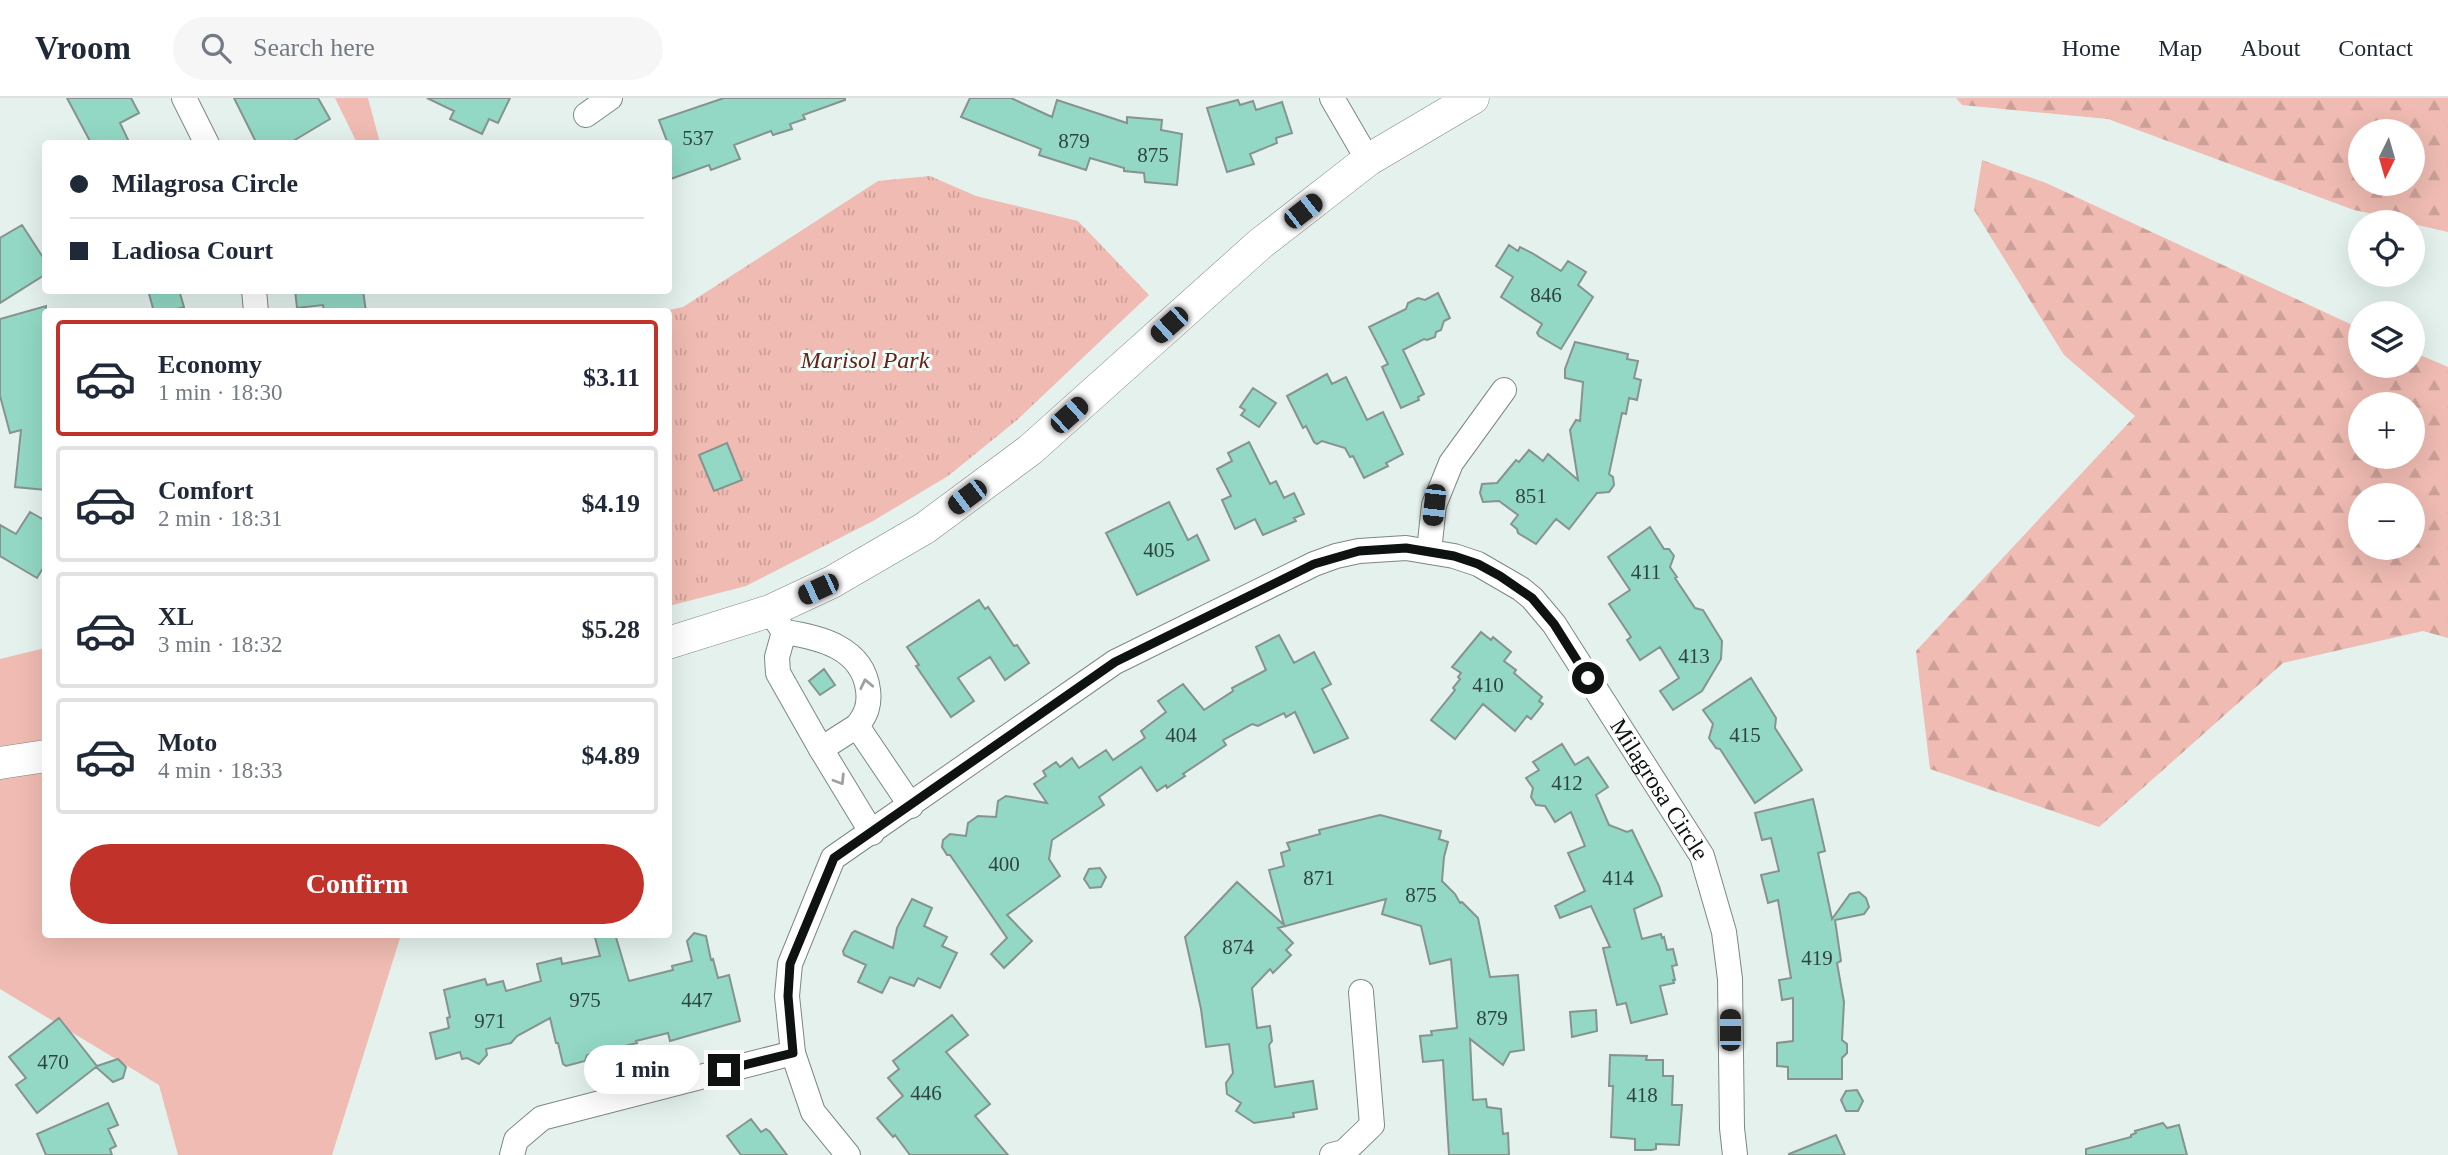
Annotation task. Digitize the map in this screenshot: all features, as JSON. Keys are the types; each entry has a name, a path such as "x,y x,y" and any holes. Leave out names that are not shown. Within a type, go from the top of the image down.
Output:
{"street":[{"path":"184,98 205,140"},
{"path":"586,115 610,98"},
{"path":"1332,98 1368,160"},
{"path":"672,642 777,621 832,582 925,528 1030,450 1260,244 1368,160 1473,98"},
{"path":"1429,551 1434,505 1451,463 1504,390"},
{"name":"Milagrosa Circle","path":"848,1155 814,1112 793,1053 788,996 790,964 834,858 1115,662 1314,564 1336,556 1382,548 1429,551 1478,564 1532,598 1554,624 1702,856 1724,932 1730,979 1732,1128 1735,1155"},
{"path":"777,621 825,640 855,659 866,677 869,699 866,716 857,726 821,749"},
{"path":"777,621 778,673 873,833"},
{"path":"857,726 911,806"},
{"path":"0,763 42,757"},
{"path":"1332,1155 1344,1152 1372,1125 1361,992"},
{"path":"512,1155 516,1140 542,1118 793,1053"}],"green space":[{"path":"335,98 368,98 379,140 356,140"},
{"path":"1956,98 2448,98 2448,232 2425,227 2425,210 2354,210 2108,119 1962,105"},
{"path":"1982,160 2046,183 2348,323 2348,378 2425,378 2425,357 2448,367 2448,638 2423,631 2283,663 2099,827 1930,769 1916,651 2135,416 2064,355 1974,210"},
{"name":"Marisol Park","path":"930,176 976,196 1078,221 1149,295 1017,420 948,476 873,521 746,586 672,605 672,309 683,307 878,181"},
{"path":"42,649 42,938 400,938 332,1155 178,1155 159,1085 0,989 0,659"}],"building":[{"path":"67,98 131,98 139,113 120,123 128,140 89,140"},
{"path":"234,98 318,98 330,119 295,140 255,140"},
{"path":"427,98 510,98 498,123 489,119 482,134 450,119 454,111"},
{"path":"724,98 845,98 803,115 805,119 790,124 792,129 773,135 771,131 734,145 740,159 711,170 709,165 672,179 672,140 666,140 659,120"},
{"path":"970,98 1011,98 1052,117 1057,100 1127,123 1127,117 1162,120 1161,130 1182,134 1177,185 1145,182 1144,173 1124,171 1124,168 1090,158 1086,170 1039,155 1041,149 961,117"},
{"path":"1238,100 1240,105 1253,101 1256,110 1282,102 1292,133 1276,138 1277,143 1250,154 1254,164 1227,172 1207,108"},
{"path":"22,225 42,256 42,277 0,303 0,238"},
{"path":"1509,245 1518,251 1520,247 1532,253 1561,271 1568,261 1586,272 1578,285 1593,297 1561,349 1539,336 1537,333 1542,324 1501,297 1513,277 1496,266"},
{"path":"1438,293 1450,318 1444,321 1435,337 1424,339 1403,350 1424,394 1418,397 1419,400 1401,408 1382,367 1388,364 1369,327 1406,309 1408,303 1418,298 1425,300"},
{"path":"149,294 180,294 184,307 181,308 153,308"},
{"path":"295,294 364,294 365,308 323,308 323,305 297,308"},
{"path":"46,306 42,308 42,490 15,487 21,430 10,433 0,396 0,319"},
{"path":"1575,342 1628,354 1627,359 1638,361 1634,378 1641,380 1637,400 1629,398 1626,414 1622,413 1609,474 1613,477 1614,485 1609,492 1597,493 1569,529 1556,519 1536,544 1518,533 1511,524 1518,515 1499,501 1483,502 1480,493 1482,484 1497,483 1516,460 1519,462 1529,450 1543,461 1548,454 1578,480 1570,430 1576,420 1580,421 1583,382 1565,378 1565,369"},
{"path":"1327,374 1332,384 1346,377 1367,420 1383,412 1403,454 1386,463 1388,466 1364,478 1353,456 1350,457 1345,448 1322,441 1317,444 1314,442 1306,426 1303,428 1287,396"},
{"path":"1253,388 1276,403 1259,427 1241,415 1245,410 1240,407"},
{"path":"1249,442 1270,484 1276,481 1284,498 1294,493 1304,514 1294,518 1296,521 1263,535 1255,519 1235,529 1222,500 1231,496 1217,469 1232,461 1228,453"},
{"path":"727,443 742,480 714,491 699,455"},
{"path":"1169,502 1188,540 1197,535 1209,560 1137,595 1106,533"},
{"path":"30,512 42,519 42,570 37,578 0,556 0,525 16,534"},
{"path":"1650,527 1664,549 1669,549 1674,556 1670,567 1677,577 1675,578 1695,608 1703,610 1722,641 1721,659 1702,691 1673,710 1660,691 1679,678 1660,647 1640,660 1627,640 1631,637 1609,604 1630,590 1608,557"},
{"path":"979,600 985,609 988,607 1029,663 1005,680 990,657 958,678 974,701 951,717 916,666 919,665 907,647"},
{"path":"1481,632 1491,640 1493,637 1511,652 1504,661 1542,697 1539,701 1543,704 1531,719 1527,716 1515,731 1483,704 1455,739 1431,720 1455,690 1453,688 1460,679 1458,677 1461,673 1452,667"},
{"path":"1279,635 1294,663 1314,652 1331,684 1322,689 1348,738 1314,753 1295,712 1286,717 1284,713 1258,726 1252,724 1223,740 1226,745 1167,788 1166,785 1157,791 1141,767 1099,797 1104,805 1052,840 1049,859 1060,876 1007,915 1032,941 1004,968 991,954 1007,938 950,855 947,855 942,847 943,840 950,834 966,836 968,823 978,816 996,817 998,801 1006,796 1047,803 1034,784 1046,776 1043,771 1056,762 1060,767 1072,758 1079,768 1106,750 1113,760 1145,738 1141,731 1166,712 1158,701 1183,684 1204,710 1233,691 1232,688 1266,670 1256,647"},
{"path":"824,669 835,685 820,695 809,681"},
{"path":"1751,678 1776,718 1775,728 1802,770 1755,803 1720,749 1716,748 1709,738 1713,724 1703,710"},
{"path":"1562,744 1575,765 1588,757 1608,787 1596,795 1609,825 1627,832 1632,830 1659,886 1662,896 1634,909 1642,939 1661,934 1667,950 1673,949 1677,965 1672,966 1674,983 1660,986 1667,1014 1631,1023 1626,1003 1617,1005 1603,948 1610,947 1591,906 1560,918 1555,906 1585,891 1568,853 1585,846 1571,812 1555,822 1545,806 1536,805 1531,797 1533,788 1526,778 1539,770 1533,762"},
{"path":"1813,799 1825,851 1818,853 1832,919 1850,894 1859,892 1866,898 1869,907 1864,914 1835,920 1841,961 1837,963 1844,1002 1842,1040 1847,1044 1847,1053 1842,1058 1842,1079 1788,1079 1788,1067 1777,1066 1777,1043 1793,1041 1793,998 1782,1000 1779,980 1791,978 1778,900 1768,903 1761,875 1779,871 1771,838 1762,840 1755,813"},
{"path":"1380,815 1441,831 1439,839 1448,842 1442,881 1460,903 1478,918 1490,977 1518,975 1524,1050 1510,1052 1503,1065 1470,1039 1473,1100 1486,1099 1487,1107 1501,1109 1503,1134 1508,1133 1509,1155 1449,1155 1443,1060 1423,1062 1420,1036 1432,1035 1431,1031 1457,1028 1451,959 1430,964 1421,926 1382,914 1386,899 1278,928 1293,943 1286,950 1291,955 1273,973 1270,969 1252,988 1257,1028 1270,1026 1272,1041 1269,1045 1275,1087 1313,1081 1317,1109 1293,1113 1294,1117 1254,1123 1236,1111 1241,1103 1227,1094 1226,1083 1233,1073 1229,1044 1206,1047 1201,1009 1185,937 1237,882 1284,925 1269,870 1284,866 1281,853 1290,850 1287,843 1320,834 1319,830"},
{"path":"1100,868 1106,877 1101,887 1090,888 1084,879 1089,869"},
{"path":"912,899 932,908 924,926 947,937 942,946 957,953 940,988 918,978 914,986 890,977 882,993 858,982 866,965 844,955 843,951 852,933 855,931 893,948 897,928"},
{"path":"694,933 706,936 718,978 729,975 740,1021 670,1041 668,1033 636,1041 637,1043 587,1055 585,1061 566,1066 556,1043 550,1018 517,1036 511,1043 486,1049 487,1055 479,1064 467,1058 462,1059 460,1052 436,1059 430,1033 449,1028 447,1018 450,1017 444,990 485,979 487,985 503,981 506,991 541,981 537,964 561,958 562,964 600,956 595,938 616,938 629,981 673,970 672,966 692,961 687,941"},
{"path":"1596,1010 1597,1031 1572,1037 1570,1012"},
{"path":"952,1015 968,1035 946,1052 990,1104 975,1116 1008,1155 910,1155 895,1135 893,1137 877,1118 903,1096 888,1078 899,1069 893,1061"},
{"path":"59,1018 97,1066 118,1059 126,1067 123,1078 113,1082 96,1067 37,1113 16,1085 26,1078 9,1057"},
{"path":"1610,1055 1647,1056 1646,1060 1663,1060 1663,1076 1673,1076 1672,1105 1682,1105 1679,1145 1656,1144 1656,1149 1635,1150 1635,1139 1611,1137 1613,1086 1609,1086"},
{"path":"1857,1090 1863,1101 1858,1111 1846,1111 1841,1100 1846,1091"},
{"path":"108,1103 118,1125 108,1129 116,1146 110,1149 112,1155 46,1155 37,1134"},
{"path":"751,1119 761,1132 766,1129 770,1132 787,1155 741,1155 727,1136"},
{"path":"2163,1123 2167,1128 2179,1125 2187,1155 2086,1155 2086,1149 2131,1137 2135,1131"},
{"path":"1836,1135 1845,1155 1789,1155 1789,1154"}],"route":[{"path":"724,1070 793,1053 788,996 790,964 834,858 1115,662 1314,564 1359,551 1406,548 1454,556 1478,564 1532,598 1554,624 1588,678"}]}
